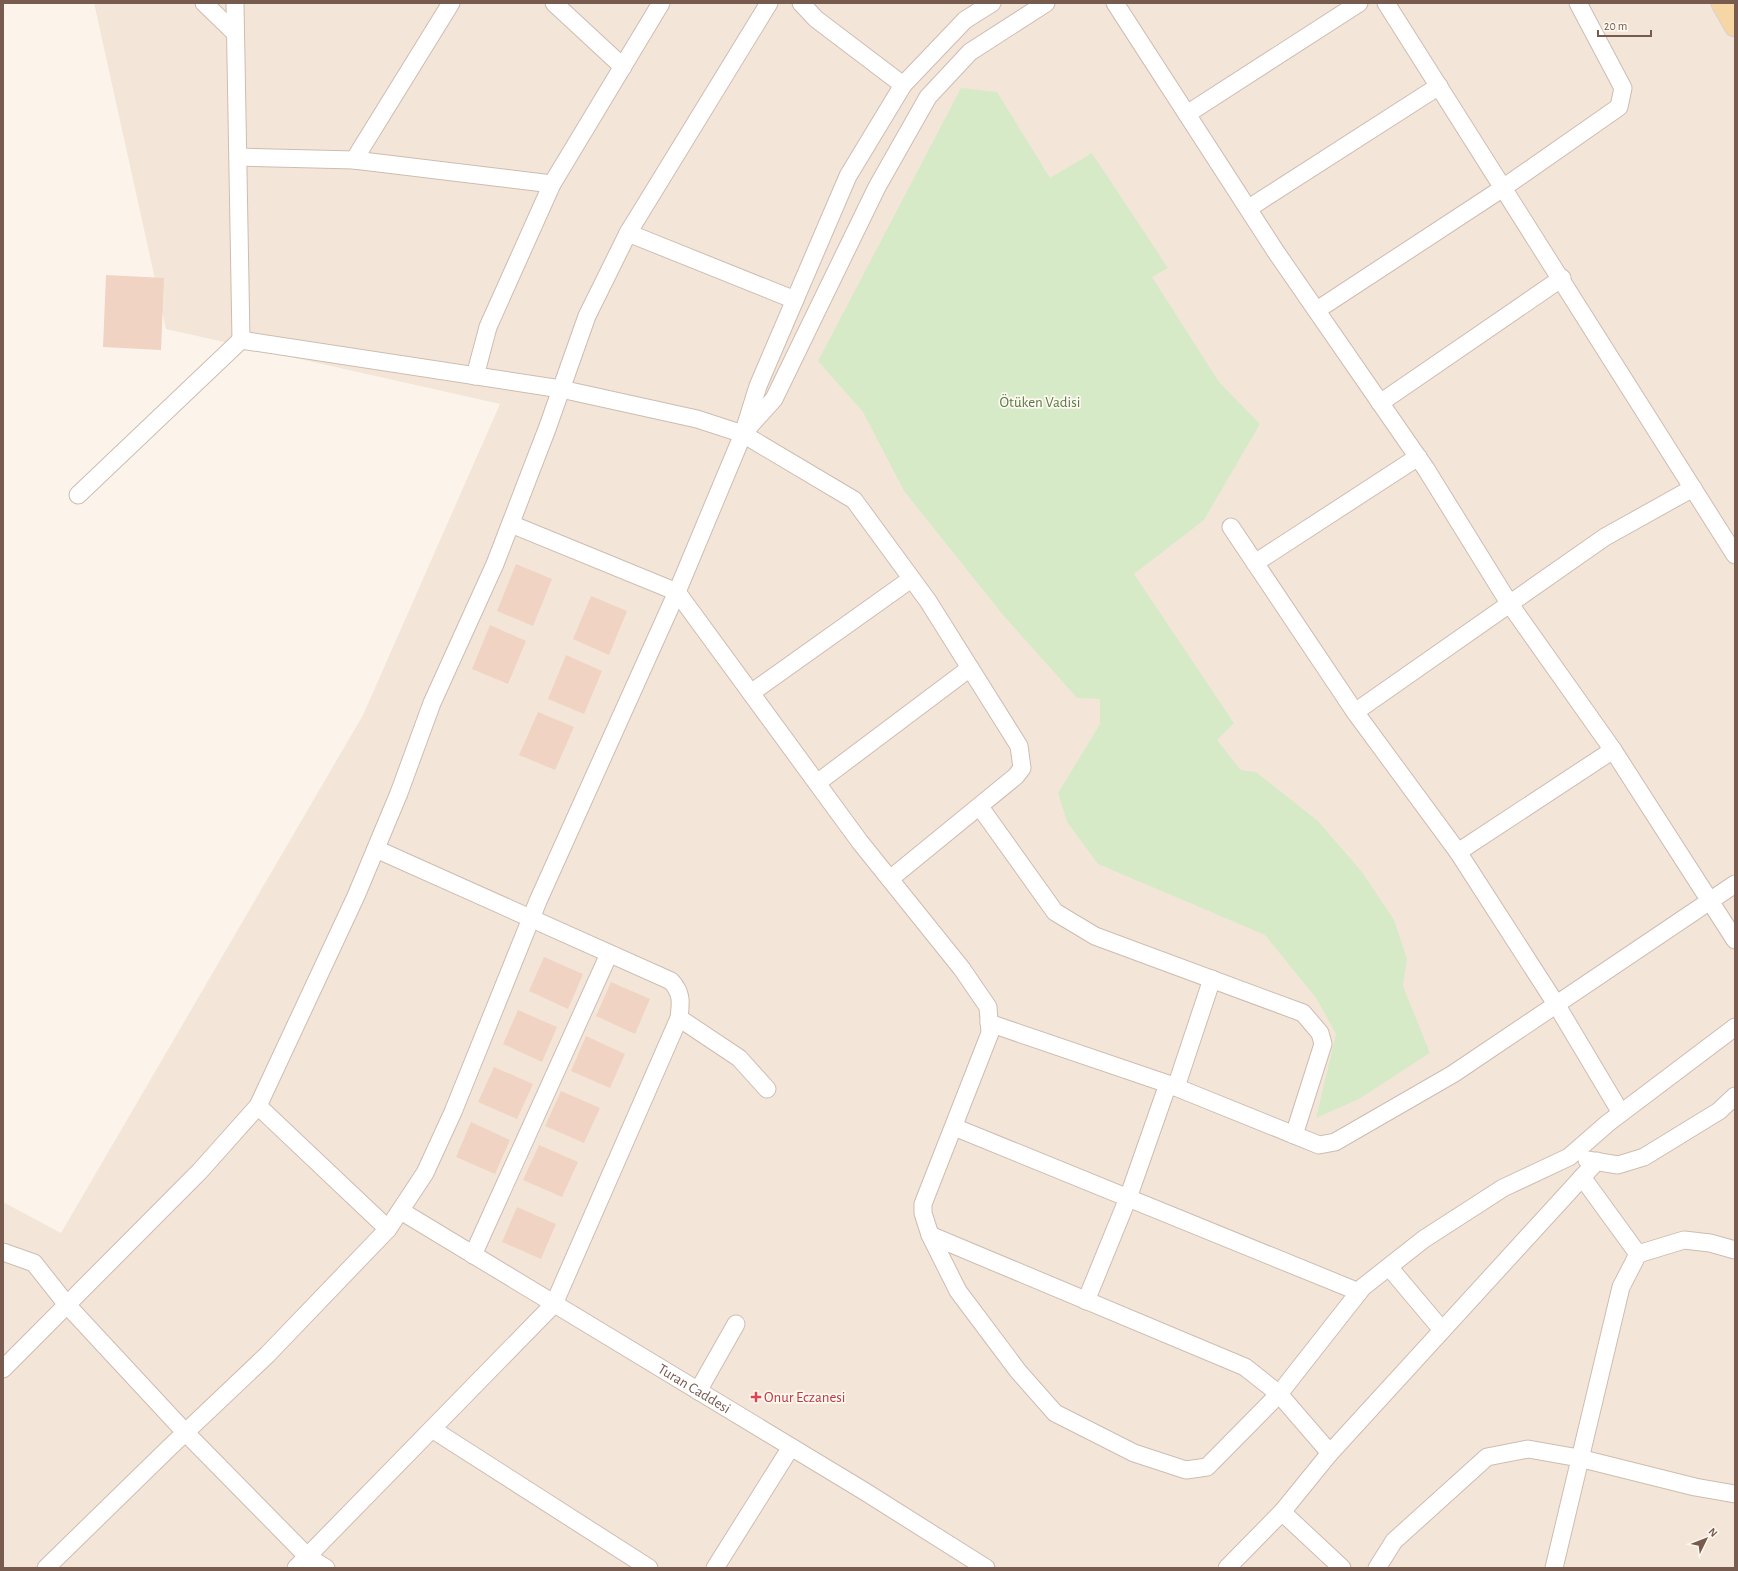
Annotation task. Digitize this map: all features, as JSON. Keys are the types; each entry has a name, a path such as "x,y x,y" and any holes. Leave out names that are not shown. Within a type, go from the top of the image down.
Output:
{"main road":[{"path":"1722,3 1735,26"}],"street":[{"path":"204,3 235,33"},
{"path":"78,495 241,340 235,3"},
{"path":"354,160 451,3"},
{"path":"554,3 622,67"},
{"path":"475,376 488,327 552,184 661,3"},
{"path":"3,1369 68,1306 200,1172 258,1106 356,896 399,793 432,703 495,564 561,389 586,316 628,233 701,111 769,3"},
{"path":"801,3 816,19 903,85"},
{"path":"46,1568 267,1355 388,1229 425,1173 452,1112 531,918 677,592 743,434 758,386 848,176 903,85 965,20 992,3"},
{"path":"743,434 774,399 877,187 928,97 970,52 1046,3"},
{"path":"1115,3 1248,208 1418,457 1509,603 1613,750 1735,940"},
{"path":"1187,114 1359,3"},
{"path":"1386,3 1562,278 1735,555"},
{"path":"1317,310 1503,188 1619,107 1623,88 1578,3"},
{"path":"1248,208 1439,86"},
{"path":"238,157 354,160 552,184"},
{"path":"628,233 795,300"},
{"path":"1380,403 1562,278"},
{"path":"241,340 561,389 697,419 743,434 854,500 928,601 1019,746 1022,768 1012,781 890,879"},
{"path":"1255,563 1418,457"},
{"path":"1355,712 1605,537 1693,488"},
{"path":"510,524 677,592 817,783 890,879 962,969 988,1007 990,1033 923,1204 923,1213 930,1235 958,1291 1018,1372 1055,1412 1134,1453 1186,1470 1207,1467 1279,1394 1359,1292 1424,1239 1503,1188 1569,1157 1621,1113 1735,1027"},
{"path":"1231,527 1355,712 1458,852 1556,1004 1621,1113"},
{"path":"751,693 911,579"},
{"path":"817,783 970,668"},
{"path":"1458,852 1613,750"},
{"path":"980,806 1055,912 1095,936 1303,1013 1320,1033 1324,1044 1294,1135"},
{"path":"302,1562 554,1304 679,1018 681,997 678,988 671,981 376,849"},
{"path":"989,1023 1172,1085 1319,1145 1335,1142 1453,1074 1735,884"},
{"path":"473,1255 610,954"},
{"path":"1086,1300 1128,1198 1212,979"},
{"path":"679,1018 739,1058 767,1089"},
{"path":"1569,1157 1618,1165 1644,1157 1719,1111 1735,1096"},
{"path":"258,1106 388,1229"},
{"path":"954,1127 1359,1292"},
{"path":"1227,1568 1282,1512 1330,1453 1597,1161"},
{"path":"1582,1178 1638,1254"},
{"name":"Turan Caddesi","path":"401,1211 791,1447 986,1568"},
{"path":"930,1235 1245,1367 1279,1394 1330,1453"},
{"path":"1554,1568 1621,1287 1638,1254 1684,1240 1710,1243 1735,1250"},
{"path":"3,1252 34,1263 68,1306 186,1432 302,1562 326,1568"},
{"path":"1389,1267 1442,1330"},
{"path":"698,1391 736,1324"},
{"path":"432,1429 649,1568"},
{"path":"715,1568 791,1447"},
{"path":"1377,1568 1394,1541 1487,1457 1528,1449 1579,1458 1695,1487 1735,1494"},
{"path":"1282,1512 1342,1568"}],"shaded area":[{"path":"94,3 1735,3 1735,1568 3,1568 3,1202 61,1233 363,715 500,404 166,329"}],"green space":[{"name":"Ötüken Vadisi","path":"961,88 997,92 1050,178 1092,153 1168,268 1152,277 1219,382 1260,424 1204,520 1134,574 1234,723 1217,740 1241,770 1256,772 1318,821 1362,872 1394,920 1407,959 1403,986 1430,1053 1359,1099 1316,1118 1336,1034 1316,998 1265,935 1098,864 1067,822 1058,793 1100,724 1100,699 1077,698 1003,615 904,491 863,412 818,361"}],"building":[{"path":"106,275 164,278 161,350 103,347"},
{"path":"516,564 552,579 533,626 497,611"},
{"path":"591,596 627,611 609,655 573,639"},
{"path":"490,625 526,641 508,684 472,669"},
{"path":"566,655 602,671 584,714 548,699"},
{"path":"538,712 574,727 555,770 519,755"},
{"path":"544,957 583,974 568,1009 529,991"},
{"path":"611,982 650,999 635,1034 596,1016"},
{"path":"518,1010 557,1027 542,1062 503,1044"},
{"path":"586,1036 625,1054 610,1088 571,1071"},
{"path":"494,1067 533,1084 517,1119 478,1102"},
{"path":"561,1091 600,1108 584,1143 545,1126"},
{"path":"471,1122 510,1140 495,1174 456,1157"},
{"path":"539,1145 578,1162 562,1197 523,1180"},
{"path":"517,1207 556,1224 541,1259 502,1242"}],"place":[{"name":"Onur Eczanesi","path":"756,1397"}]}
